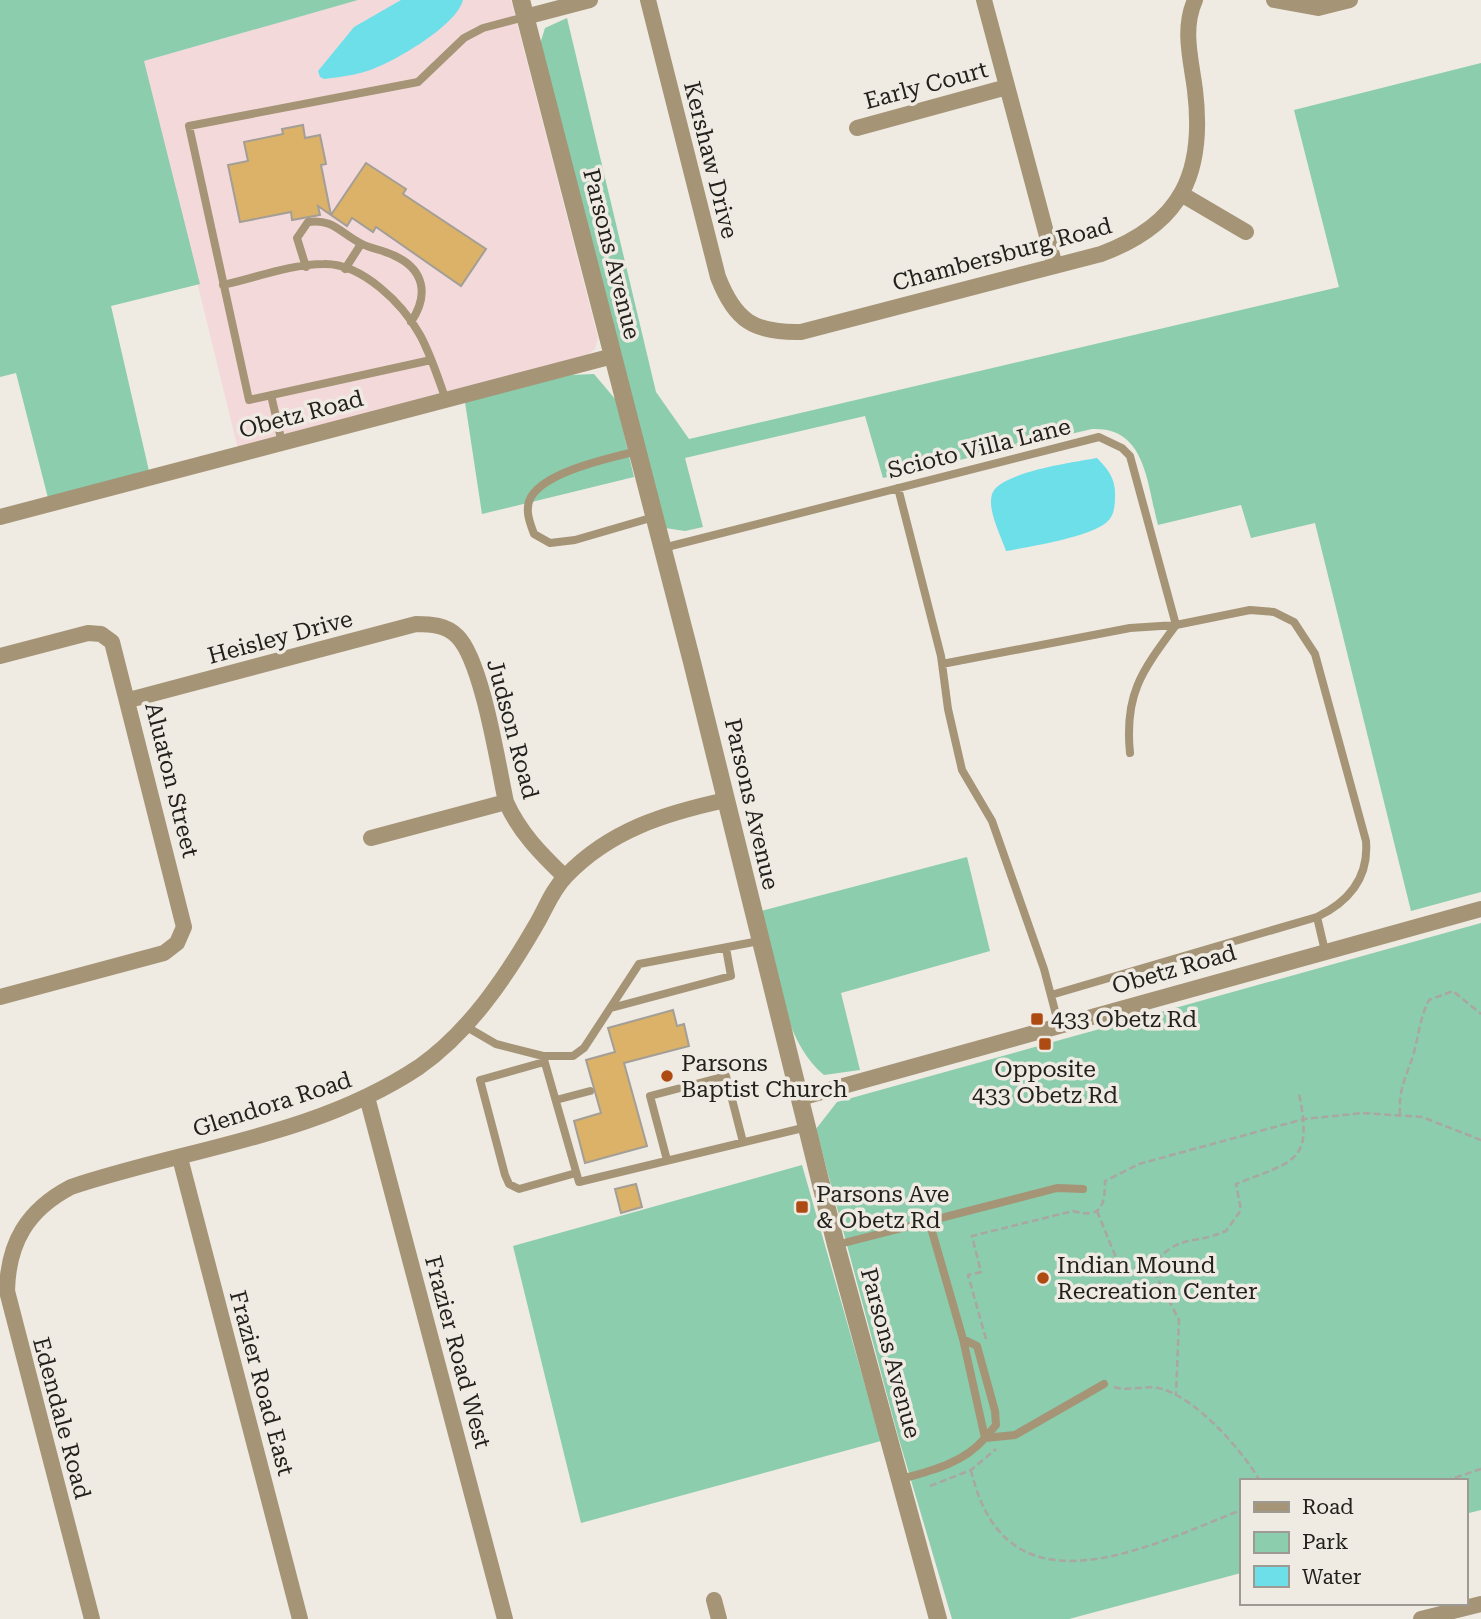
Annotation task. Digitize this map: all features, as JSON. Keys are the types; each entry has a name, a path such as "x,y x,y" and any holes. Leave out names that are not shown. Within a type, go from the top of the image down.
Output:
{"street":[{"path":"523,8 590,0"},
{"name":"Kershaw Drive","path":"648,0 718,277 728,303 747,323"},
{"path":"984,0 1055,266"},
{"name":"Chambersburg Road","path":"747,323 773,333 801,332 1055,266 1125,245 1156,223 1183,195 1198,144 1195,91 1187,38 1189,12 1195,0"},
{"path":"1274,0 1318,8 1350,0"},
{"name":"Parsons Avenue","path":"523,8 663,548 836,1245 939,1619"},
{"name":"Early Court","path":"857,128 1007,87"},
{"path":"1183,195 1246,232"},
{"name":"Obetz Road","path":"0,517 613,356"},
{"name":"Heisley Drive","path":"129,700 416,624 443,627"},
{"name":"Judson Road","path":"443,627 456,635 472,663 506,802 529,841 565,877"},
{"name":"Aluaton Street","path":"0,656 94,632 105,637 117,650 183,921 181,938 171,950 0,996"},
{"name":"Glendora Road","path":"21,1228 51,1197 71,1187 319,1118 367,1097 420,1065 465,1026 496,988 565,877 606,843 642,823 677,810 726,800"},
{"path":"370,838 506,802"},
{"name":"Obetz Road","path":"800,1098 1481,909"},
{"name":"Frazier Road West","path":"367,1097 505,1619"},
{"name":"Frazier Road East","path":"180,1158 300,1619"},
{"name":"Edendale Road","path":"21,1228 12,1248 6,1292 92,1619"},
{"path":"714,1600 719,1619"},
{"path":"1421,1619 1481,1604"}],"lane":[{"path":"431,360 249,400 189,126 418,82 464,38 523,8"},
{"path":"306,267 298,238 308,222 329,222 361,244 394,255 417,274 423,293 420,307 411,322"},
{"path":"345,269 361,244"},
{"path":"223,285 323,264 345,269 382,290 411,322 431,360 446,400"},
{"path":"271,395 282,443"},
{"name":"Scioto Villa Lane","path":"663,548 1099,437 1115,444 1130,456 1176,625"},
{"path":"637,451 587,465 550,480 531,497 527,515 534,534 550,543 575,540 654,517"},
{"path":"898,488 942,664 948,709 962,770 992,821 1059,1026"},
{"path":"942,664 1130,628 1176,625 1250,610 1274,612 1294,622 1315,654 1367,853 1364,871 1356,888 1339,906 1317,917 1051,995"},
{"path":"1130,753 1128,714 1133,695 1153,657 1176,625"},
{"path":"1317,917 1325,951"},
{"path":"576,1173 519,1189 509,1184 480,1080 544,1059 573,1056 584,1048 639,964 759,941"},
{"path":"611,1008 731,976 726,948"},
{"path":"465,1026 496,1044 544,1059"},
{"path":"544,1059 579,1182 807,1126"},
{"path":"667,1160 650,1096 726,1076 743,1142"},
{"path":"556,1100 590,1091"},
{"path":"836,1245 1057,1188 1083,1189"},
{"path":"929,1221 963,1339 985,1438"},
{"path":"901,1479 940,1468 974,1451 996,1425 995,1411 977,1346 963,1339"},
{"path":"985,1438 1015,1435 1104,1384"}],"path":[{"path":"1400,1115 1400,1086 1414,1053 1422,1013 1429,1000 1453,991 1481,1014"},
{"path":"1149,1268 1184,1239 1219,1234 1233,1224 1241,1210 1236,1184 1294,1159 1303,1144 1304,1119 1299,1093"},
{"path":"989,1348 968,1275 981,1272 972,1236 1073,1211 1086,1214 1097,1211 1105,1202 1105,1181 1139,1164 1304,1119 1363,1113 1400,1115 1441,1123 1481,1140"},
{"path":"1097,1211 1119,1265 1153,1270 1179,1320 1176,1396"},
{"path":"1104,1384 1124,1390 1161,1388 1176,1396 1231,1441 1259,1479"},
{"path":"930,1486 971,1470 997,1448 1002,1437"},
{"path":"1451,1479 1481,1469"},
{"path":"971,1470 997,1535"},
{"path":"1003,1542 1010,1549 1042,1561 1071,1565 1104,1561 1240,1510"}],"shaded area":[{"path":"358,0 511,0 598,338 595,349 587,355 238,449 143,61"}],"green space":[{"path":"0,0 358,0 144,61 200,284 111,306 149,471 48,498 16,373 0,377"},
{"path":"567,18 656,392 689,439 1339,287 1294,110 1481,63 1481,892 1411,911 1315,523 1251,538 1241,505 1158,525 1147,476 1134,447 1124,437 1110,431 1092,429 883,478 865,416 685,458 703,527 685,531 665,528 540,44 545,28"},
{"path":"594,374 616,400 634,477 482,514 465,402 571,375"},
{"path":"967,857 990,951 841,993 860,1070 824,1075 798,1042 789,1022 761,911"},
{"path":"1481,923 1481,1510 1467,1514 1467,1479 1240,1479 1240,1573 1069,1619 952,1619 898,1436 816,1129 837,1102"},
{"path":"802,1165 881,1441 581,1523 513,1246"}],"water":[{"path":"401,0 463,0 450,20 425,41 396,58 349,76 324,79 320,77 318,71 354,27"},
{"path":"1097,458 1113,480 1115,491 1114,507 1107,522 1074,537 1006,551 991,508 992,494 998,486 1039,469"}],"building":[{"path":"303,125 305,138 320,135 326,164 321,165 331,215 318,206 320,215 292,220 291,212 240,222 228,165 248,161 244,142 283,134 282,129"},
{"path":"366,163 406,189 403,194 486,249 461,286 376,227 373,232 352,218 347,226 331,215"},
{"path":"673,1010 677,1026 684,1024 689,1046 624,1063 647,1146 585,1163 574,1121 601,1113 586,1060 615,1052 608,1028"},
{"path":"636,1184 642,1207 621,1213 615,1189"}],"place":[{"name":"433 Obetz Rd","path":"1037,1019"},
{"name":"Opposite 433 Obetz Rd","path":"1045,1044"},
{"name":"Parsons Baptist Church","path":"667,1076"},
{"name":"Parsons Ave & Obetz Rd","path":"802,1207"},
{"name":"Indian Mound Recreation Center","path":"1043,1278"}]}
